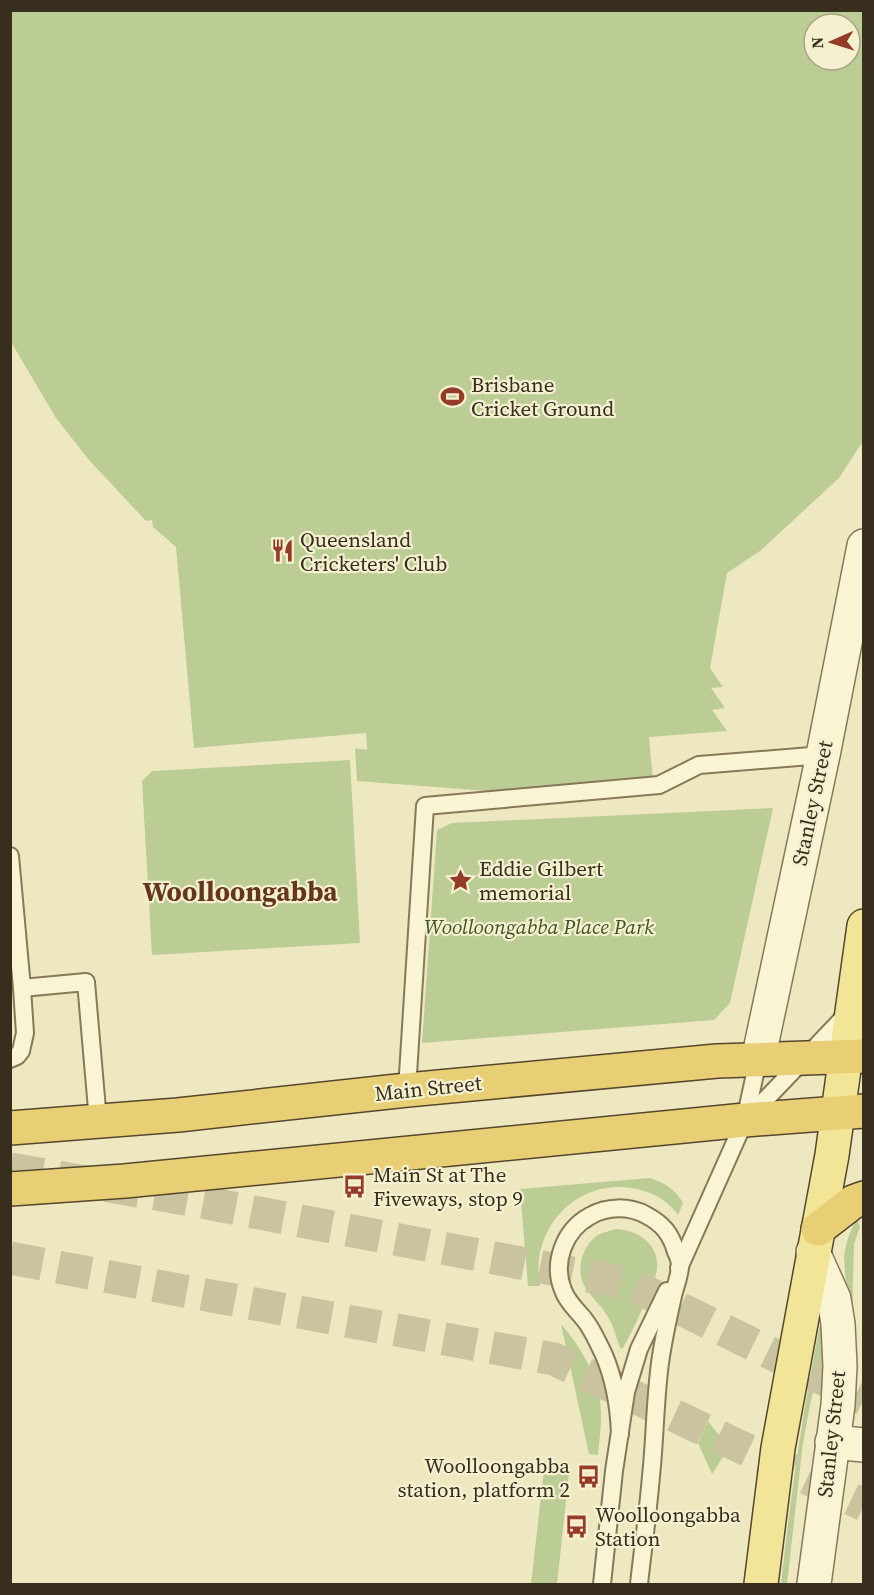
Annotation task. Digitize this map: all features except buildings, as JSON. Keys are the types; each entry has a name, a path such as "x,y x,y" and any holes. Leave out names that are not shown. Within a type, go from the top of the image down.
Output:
{"highway":[{"name":"Main Street","path":"10,1128 178,1115 407,1090 717,1061 854,1056"},
{"path":"10,1189 125,1181 851,1111"},
{"path":"815,1241 854,1202 864,1198"}],"main road":[{"path":"760,1584 778,1448 815,1241 832,1155 851,1111 854,1056 852,1009 864,926"}],"street":[{"name":"Stanley Street","path":"758,1060 823,755 864,546"},
{"name":"Stanley Street","path":"814,1584 838,1405 839,1376 838,1324 834,1299 815,1241"},
{"path":"832,1442 864,1445"}],"lane":[{"path":"407,1090 425,806 659,784 699,765 823,755"},
{"path":"10,856 25,1034 21,1051 10,1059"},
{"path":"22,988 86,982 98,1121"},
{"path":"745,1120 852,1009"},
{"path":"602,1584 614,1472 626,1392 639,1349 680,1265 745,1120 758,1060"},
{"path":"620,1434 619,1409 610,1369 596,1337 563,1290 559,1276 559,1261 569,1234 590,1216 608,1209 628,1209 641,1212 668,1231 680,1265 660,1362 639,1584"}],"green space":[{"name":"Brisbane Cricket Ground","path":"10,11 863,11 863,441 839,478 760,551 727,573 710,668 723,687 711,688 725,708 712,710 727,731 649,737 653,780 514,793 357,781 355,748 367,750 366,733 194,748 176,547 153,527 152,520 146,521 89,460 56,418 11,342"},
{"path":"350,760 360,943 152,955 142,781 152,771"},
{"name":"Woolloongabba Place Park","path":"773,808 730,1003 714,1020 422,1043 437,830 452,823"},
{"path":"650,1178 669,1187 677,1194 683,1203 678,1215 662,1199 641,1190 619,1187 598,1190 580,1198 564,1210 551,1225 543,1243 539,1264 540,1286 528,1286 520,1189"},
{"path":"857,1219 860,1227 854,1244 852,1325 849,1337 844,1256"},
{"path":"616,1229 633,1232 640,1236 651,1246 657,1261 657,1270 651,1288 633,1330 621,1349 607,1315 586,1289 580,1267 584,1252 592,1240 600,1234"},
{"path":"823,1310 824,1371 815,1385 810,1405 803,1443 787,1584 781,1584 799,1447"},
{"path":"561,1324 584,1356 595,1379 601,1417 598,1455 589,1454"},
{"path":"708,1421 729,1448 712,1474 698,1443"},
{"path":"545,1461 570,1464 557,1584 531,1584"}],"tunnel":[{"path":"10,1169 191,1200 630,1284 864,1399"},
{"path":"10,1258 554,1359 864,1505"}],"place":[{"name":"Brisbane Cricket Ground","path":"453,396"},
{"name":"Queensland Cricketers' Club","path":"282,551"},
{"name":"Eddie Gilbert memorial","path":"461,880"},
{"name":"Main St at The Fiveways, stop 9","path":"355,1186"},
{"name":"Woolloongabba station, platform 2","path":"588,1477"},
{"name":"Woolloongabba Station","path":"577,1526"}],"district":[{"name":"Woolloongabba","path":"240,891"}]}
